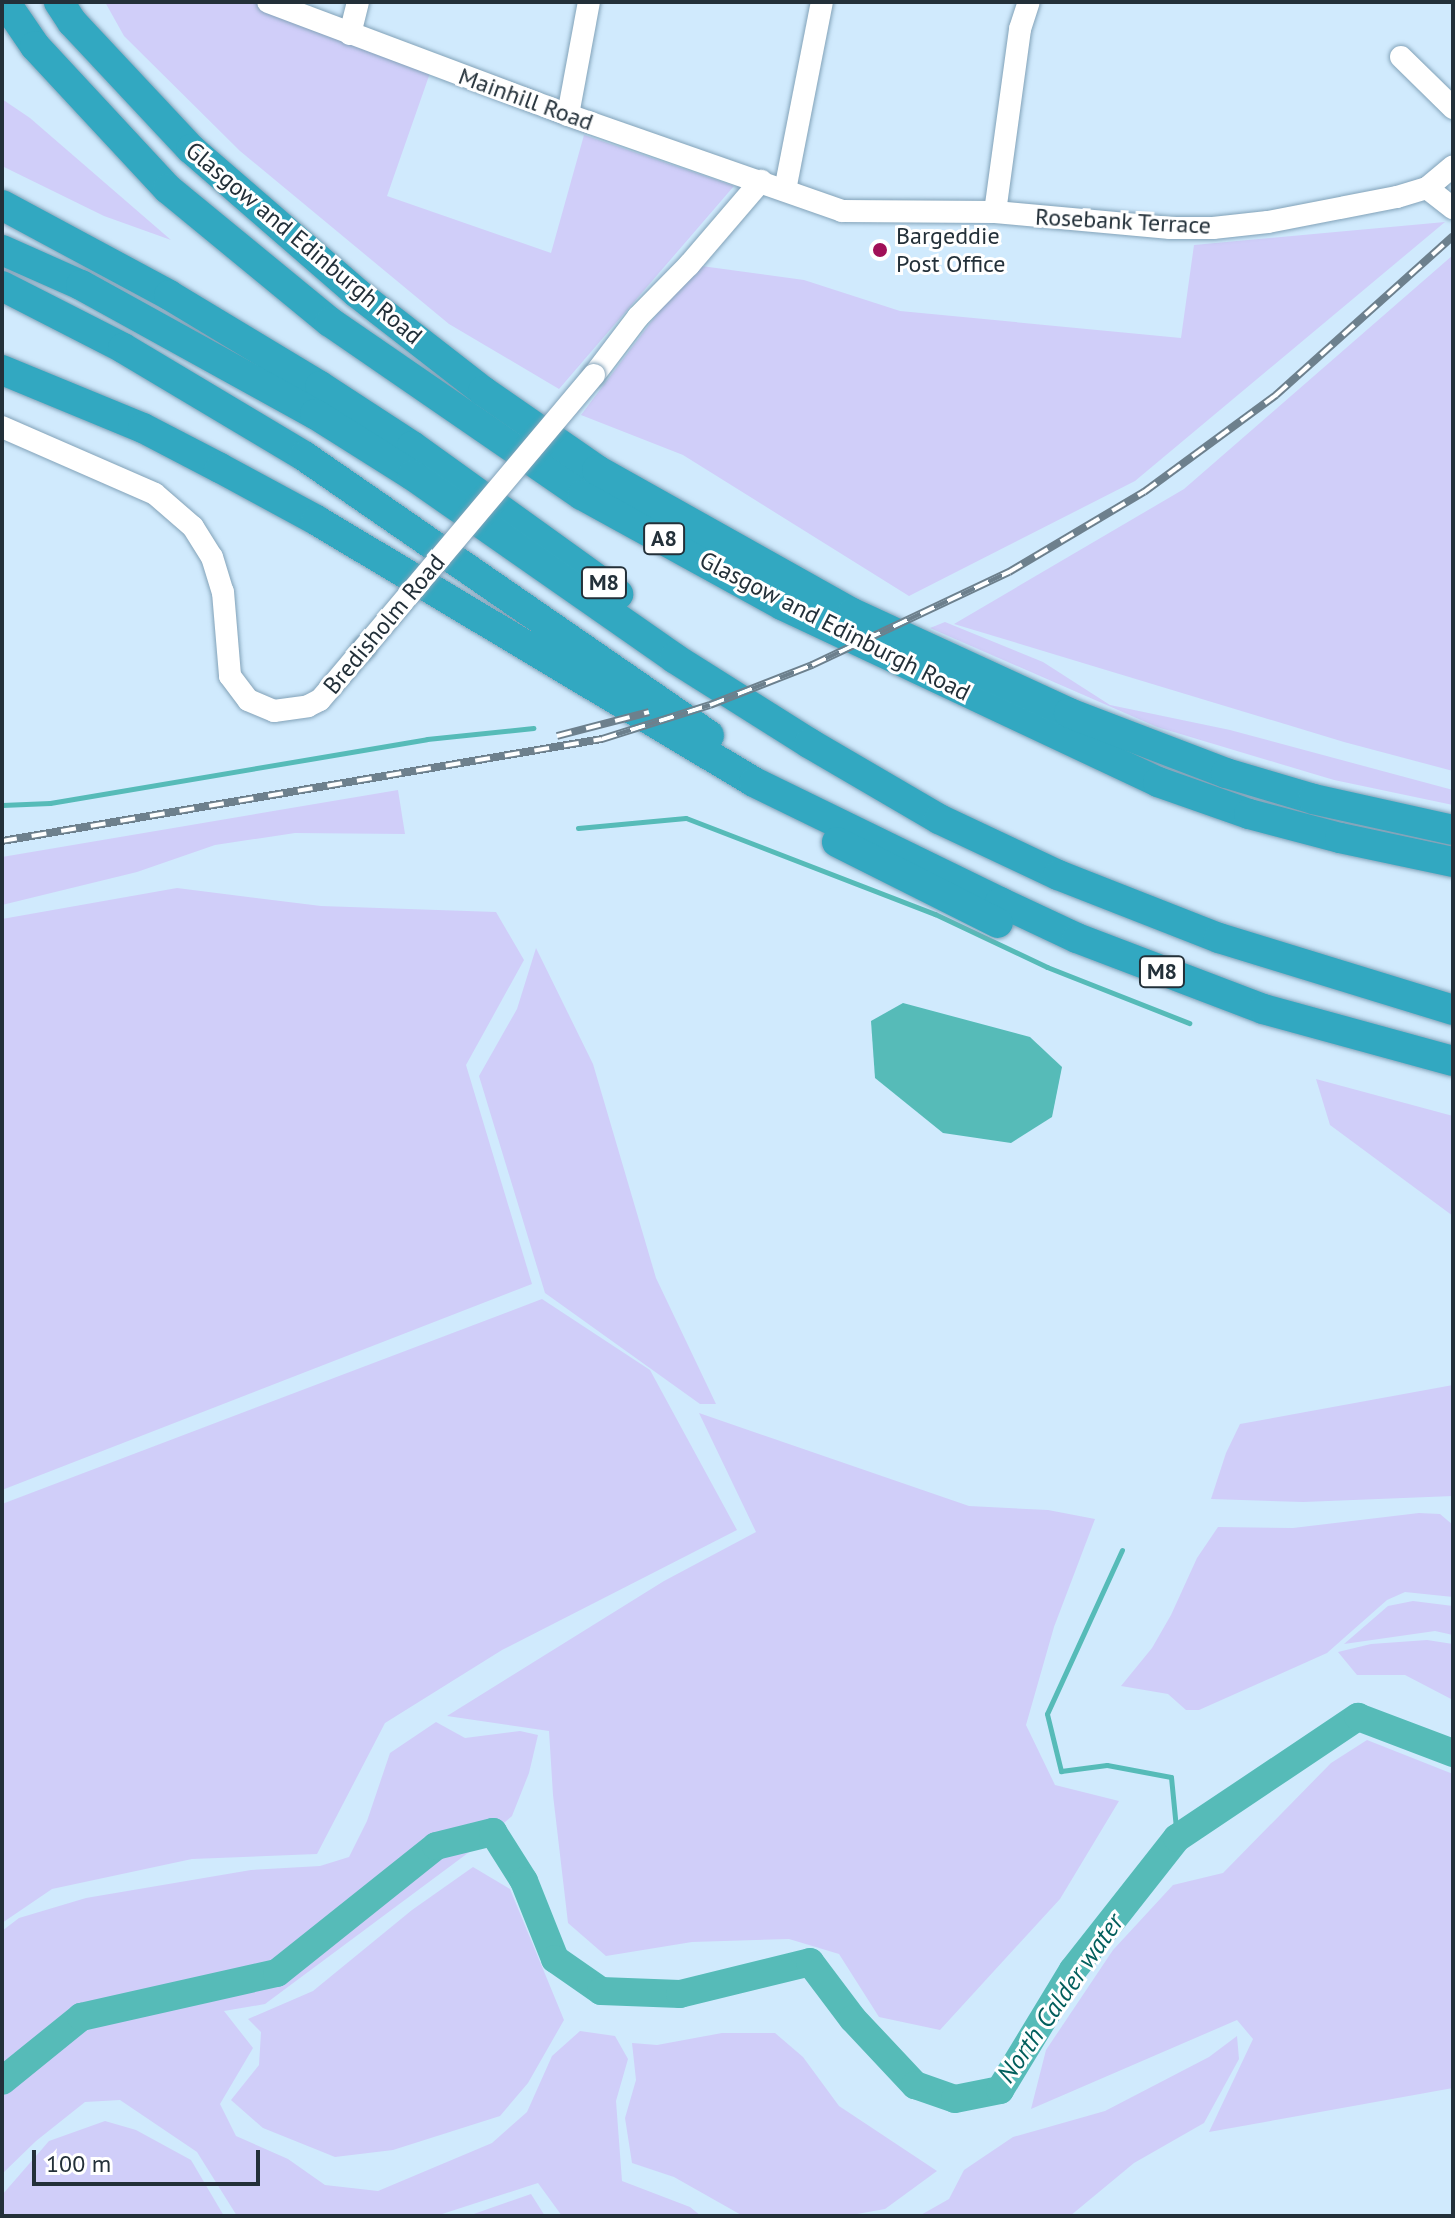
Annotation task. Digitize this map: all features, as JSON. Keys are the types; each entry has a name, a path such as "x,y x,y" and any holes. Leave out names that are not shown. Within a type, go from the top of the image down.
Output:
{"highway":[{"name":"Glasgow and Edinburgh Road","path":"5,2 35,46 168,189 330,322 582,495 782,605 1158,782 1249,814 1340,838 1453,862"},
{"name":"Glasgow and Edinburgh Road","path":"59,2 72,22 180,138 227,180 357,293 483,391 597,470 852,613 1069,713 1240,778 1341,806 1453,830"},
{"name":"M8","path":"2,205 169,295 351,406 518,520 701,654 878,766 1038,852 1219,938"},
{"name":"M8","path":"2,211 324,404 506,540"},
{"name":"M8","path":"2,250 81,285 315,414 506,540 674,658 809,743 939,819 1058,875 1219,938 1453,1010"},
{"name":"M8","path":"2,286 123,348 304,456 765,772 885,844"},
{"name":"M8","path":"2,370 143,428 391,565 754,782 1077,938 1276,1013 1453,1061"},
{"name":"M8","path":"391,565 647,736 953,903 1055,949 1256,1023 1453,1075"}],"street":[{"name":"Mainhill Road","path":"268,2 568,115 785,190"},
{"path":"350,34 358,2"},
{"path":"568,115 589,2"},
{"path":"785,190 822,2"},
{"path":"995,212 1020,29 1029,2"},
{"path":"1401,57 1453,108"},
{"name":"Rosebank Terrace","path":"785,190 842,211 995,212 1170,228 1213,228 1441,198 1453,166"},
{"name":"Bredisholm Road","path":"2,427 155,494 193,527 208,547 219,576 225,607 230,676 248,700 274,711 308,706 320,700 594,375 638,317 689,265 761,181"}],"shaded area":[{"path":"105,2 255,2 430,73 387,196 551,253 584,135 734,186 559,389 449,324 240,151 124,36"},
{"path":"2,99 30,118 171,240 104,216 2,166"},
{"path":"1445,222 1135,481 909,596 683,455 581,415 694,265 804,280 900,311 1181,338 1194,245"},
{"path":"1453,255 1453,771 1344,742 954,624 1184,489"},
{"path":"945,622 1043,662 1110,705 1230,730 1453,790 1453,805 1334,780 1157,727 930,628"},
{"path":"398,790 405,834 295,833 215,845 137,872 2,905 2,857"},
{"path":"177,888 321,906 496,912 524,960 466,1065 532,1284 2,1490 2,919"},
{"path":"536,948 593,1064 656,1278 716,1404 700,1404 545,1293 479,1076 517,1009"},
{"path":"903,1003 1030,1037 1062,1067 1052,1117 1011,1143 943,1133 875,1078 871,1021"},
{"path":"1316,1079 1453,1116 1453,1216 1330,1125"},
{"path":"542,1299 650,1370 737,1530 502,1650 385,1723 317,1854 192,1859 52,1889 2,1923 2,1504"},
{"path":"1453,1385 1453,1496 1303,1502 1211,1499 1226,1453 1240,1424"},
{"path":"699,1413 969,1506 1048,1510 1095,1519 1054,1627 1026,1725 1055,1785 1119,1801 1060,1899 940,2030 879,2017 839,1954 789,1939 692,1942 606,1956 568,1923 549,1731 447,1716 664,1581 756,1532"},
{"path":"1419,1513 1440,1514 1453,1525 1453,1597 1405,1592 1387,1600 1327,1653 1199,1710 1186,1710 1168,1694 1121,1686 1152,1648 1197,1558 1218,1527 1293,1528"},
{"path":"1413,1601 1453,1606 1453,1635 1435,1631 1344,1644 1388,1606"},
{"path":"1427,1640 1453,1644 1453,1700 1405,1675 1357,1675 1338,1652 1371,1644"},
{"path":"436,1722 465,1738 520,1731 538,1735 529,1773 512,1816 476,1847 265,2004 224,2011 253,2048 220,2104 236,2136 288,2159 325,2185 378,2191 492,2143 527,2112 552,2056 580,2031 615,2036 628,2059 616,2101 622,2181 690,2207 701,2216 562,2216 538,2183 436,2216 237,2216 197,2152 120,2100 85,2102 36,2141 2,2174 2,1931 19,1918 86,1898 251,1870 320,1866 349,1857 367,1821 390,1753"},
{"path":"1367,1740 1453,1774 1453,2088 1209,2132 1253,2039 1237,2020 1031,2109 1046,2050 1113,1950 1173,1885 1223,1873 1331,1763"},
{"path":"473,1867 510,1889 564,2020 528,2083 500,2116 393,2150 335,2157 263,2128 231,2100 259,2065 261,2032 248,2019 313,1991 412,1910"},
{"path":"722,2033 775,2033 803,2057 839,2106 937,2171 885,2209 846,2216 743,2216 674,2177 632,2163 625,2118 636,2080 632,2043 657,2045"},
{"path":"1237,2036 1239,2059 1204,2123 1134,2163 1070,2216 919,2216 949,2199 964,2170 1013,2137 1105,2111 1209,2057"},
{"path":"105,2121 136,2130 191,2160 224,2216 2,2216 2,2195 49,2141"},
{"path":"531,2194 545,2216 468,2216"}],"waterway":[{"path":"2,805 50,803 427,739 533,728"},
{"path":"578,828 686,818 935,914 1047,967 1189,1023"},
{"path":"1122,1550 1047,1714 1061,1771 1107,1765 1171,1777 1177,1838"},
{"name":"North Calder water","path":"2,2081 81,2017 277,1973 436,1846 493,1832 524,1881 555,1959 601,1991 680,1994 810,1962 853,2019 915,2085 955,2099 1000,2090 1073,1970 1177,1838 1358,1717 1453,1753"}],"railway":[{"path":"2,841 602,739 710,705 812,665 1009,572 1144,492 1276,395 1453,236"},
{"path":"557,736 649,712"}],"place":[{"name":"Bargeddie Post Office","path":"880,250"}]}
